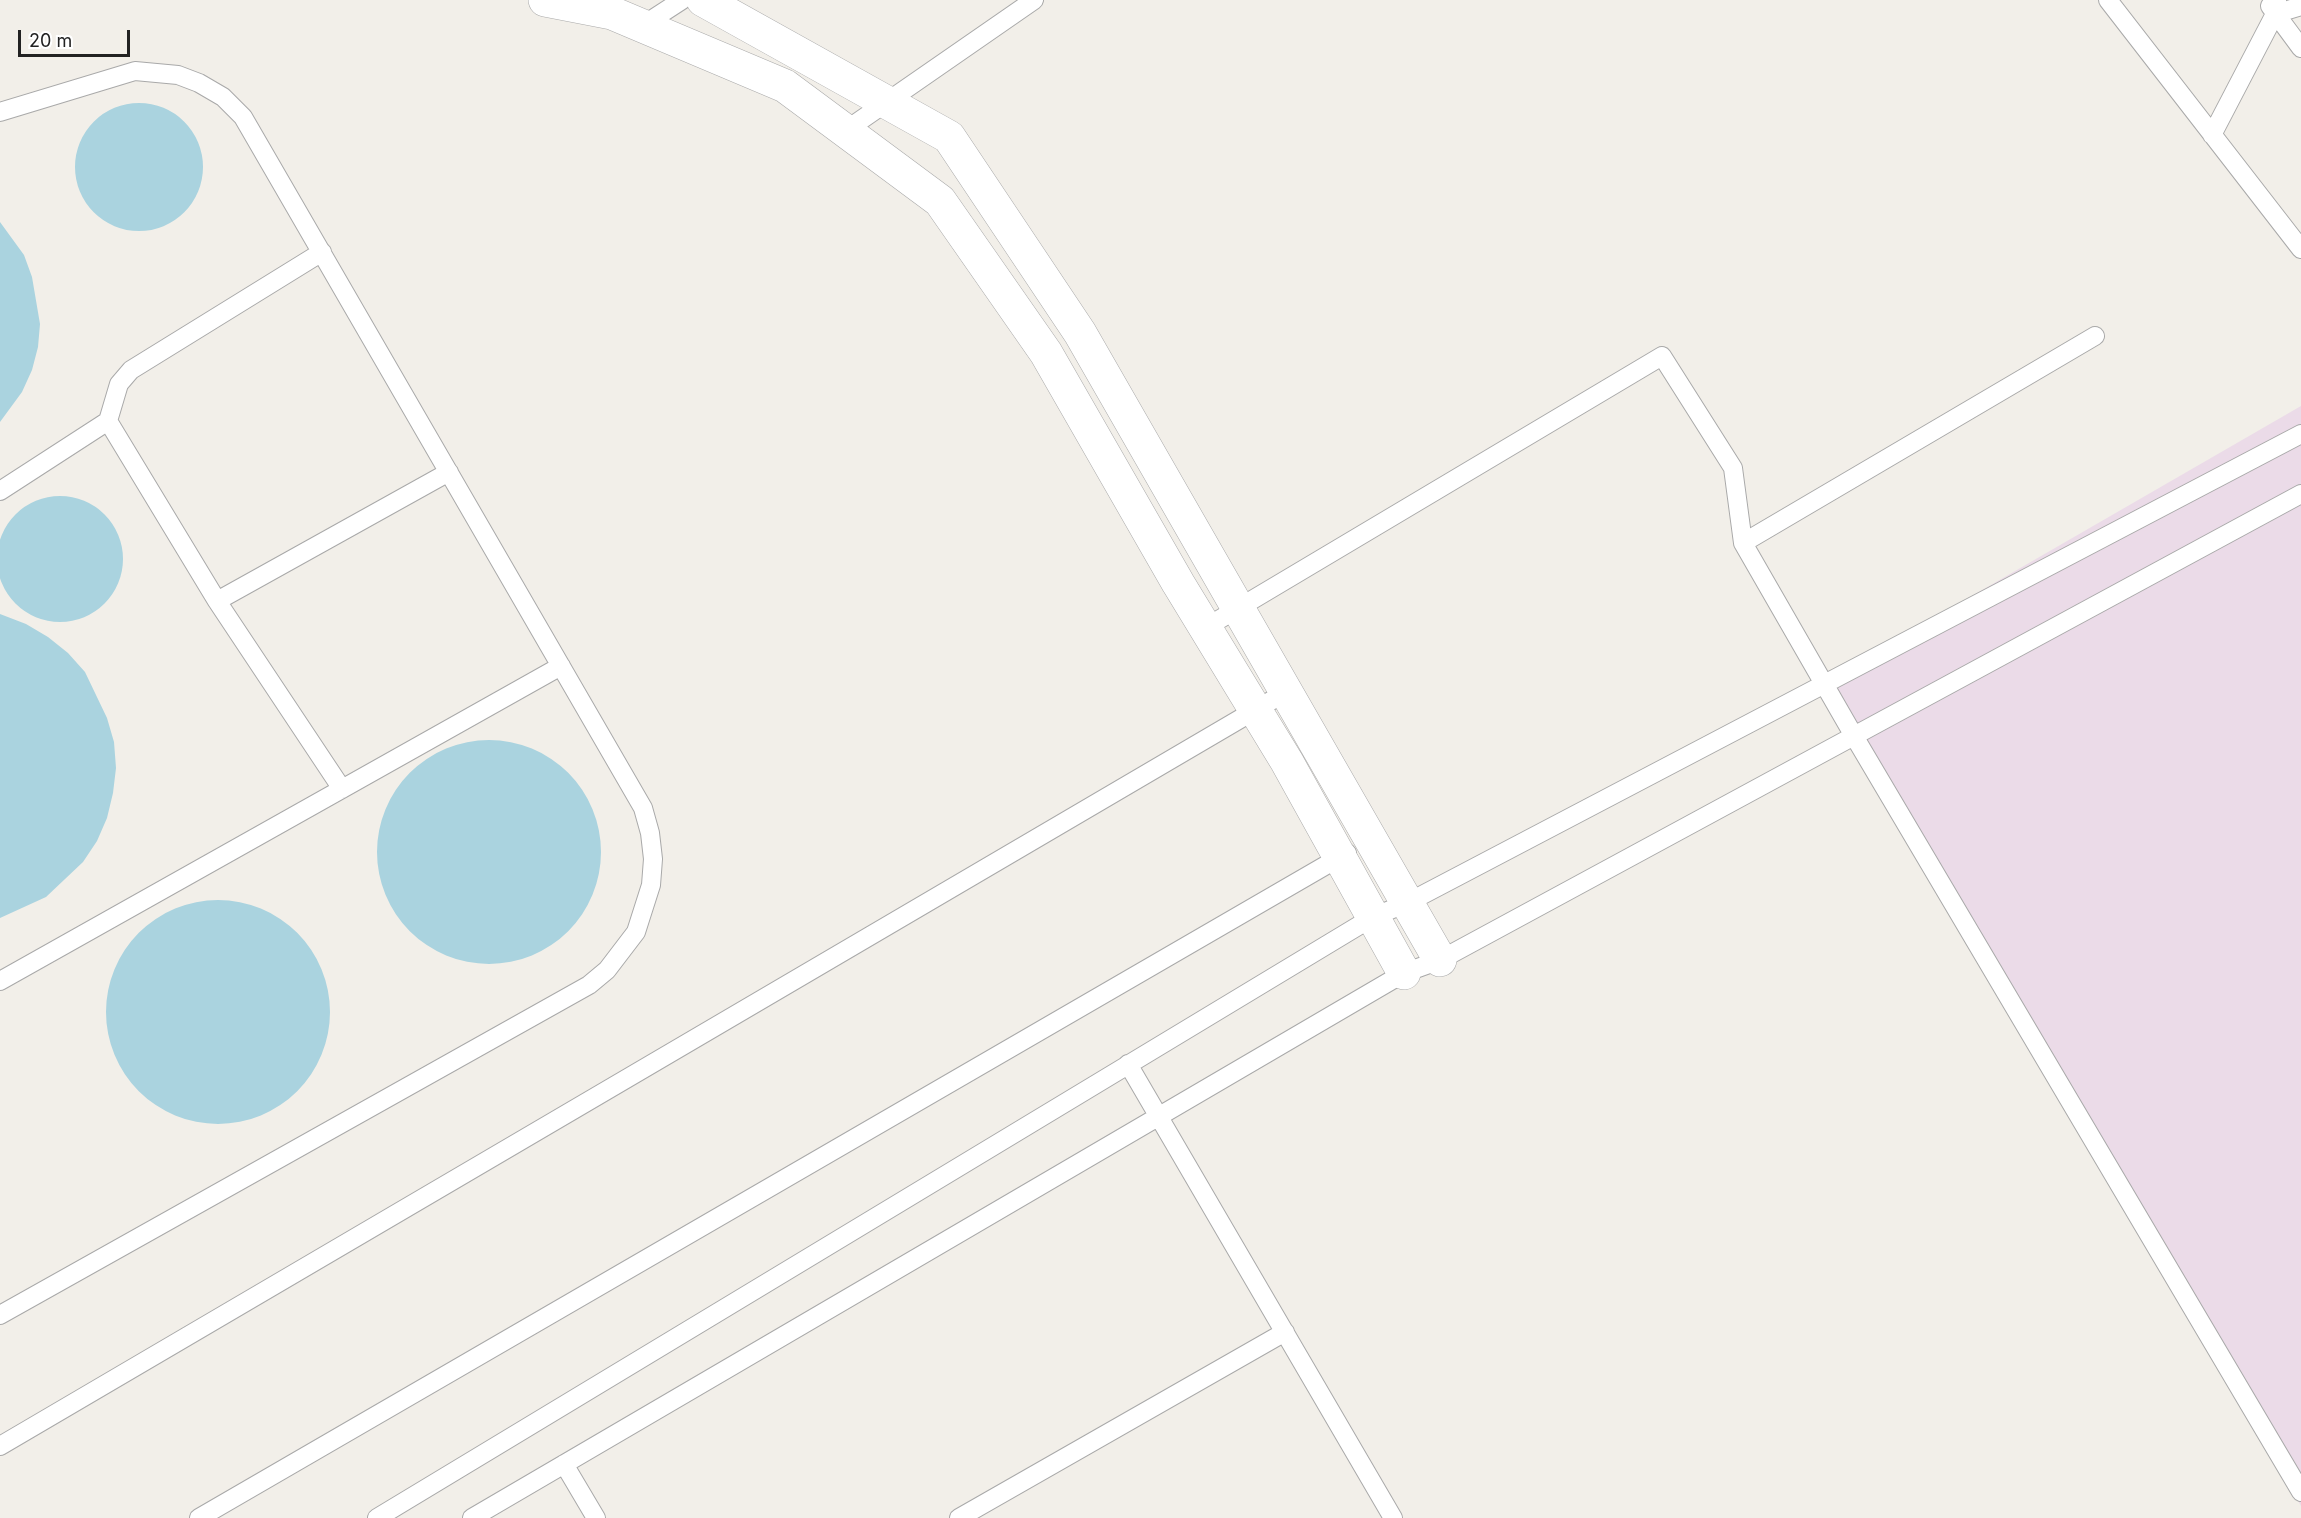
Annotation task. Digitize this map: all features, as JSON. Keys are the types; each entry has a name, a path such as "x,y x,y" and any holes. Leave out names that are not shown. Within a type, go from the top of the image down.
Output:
{"street":[{"path":"545,0 612,13 785,86 940,201 1046,353 1340,857 1404,973"},
{"path":"703,0 949,137 1080,333 1440,960"}],"lane":[{"path":"642,26 682,0"},
{"path":"845,131 1034,0"},
{"path":"2108,0 2299,243"},
{"path":"2212,135 2273,5"},
{"path":"2273,5 2301,6"},
{"path":"2273,5 2301,48"},
{"path":"0,112 135,71 178,75 199,83 223,97 243,117 642,808 650,833 653,859 651,885 645,910 623,952 589,985 0,1315"},
{"path":"0,491 108,421 119,384 131,370 322,252"},
{"path":"1743,543 2095,336"},
{"path":"1205,628 1662,356 1733,468 1743,543 1826,683 1854,736 2301,1492"},
{"path":"108,421 217,601 342,789"},
{"path":"377,1518 1373,917 1407,903 2301,434"},
{"path":"217,601 449,472"},
{"path":"472,1518 1404,973 1440,960 2301,494"},
{"path":"0,981 561,666"},
{"path":"0,1446 1286,692"},
{"path":"199,1518 1371,840"},
{"path":"1128,1065 1393,1518"},
{"path":"959,1518 1285,1332"},
{"path":"564,1464 596,1518"}],"shaded area":[{"path":"2301,406 2301,1506 1828,679"}],"water":[{"path":"139,103 163,108 184,122 198,143 203,167 198,191 184,212 163,226 139,231 115,226 94,212 80,191 75,167 80,143 94,122 115,108"},
{"path":"0,222 24,255 32,277 40,324 38,347 32,370 22,392 0,422"},
{"path":"60,496 84,501 105,514 118,535 123,559 118,583 105,604 84,617 60,622 36,617 15,604 2,583 -3,559 2,535 15,514 36,501"},
{"path":"0,614 26,624 48,637 68,653 85,672 107,718 114,742 116,768 107,818 97,841 83,862 46,897 0,918"},
{"path":"489,740 511,742 542,753 560,765 576,781 588,799 596,820 601,852 599,874 588,905 576,923 560,939 542,951 521,959 489,964 467,962 436,951 418,939 402,923 390,905 382,884 377,852 379,830 390,799 402,781 418,765 436,753 457,745"},
{"path":"218,900 240,902 271,913 297,933 317,959 328,990 330,1012 328,1034 317,1065 297,1091 271,1111 240,1122 218,1124 196,1122 165,1111 139,1091 119,1065 108,1034 106,1012 108,990 119,959 139,933 165,913 196,902"}]}
